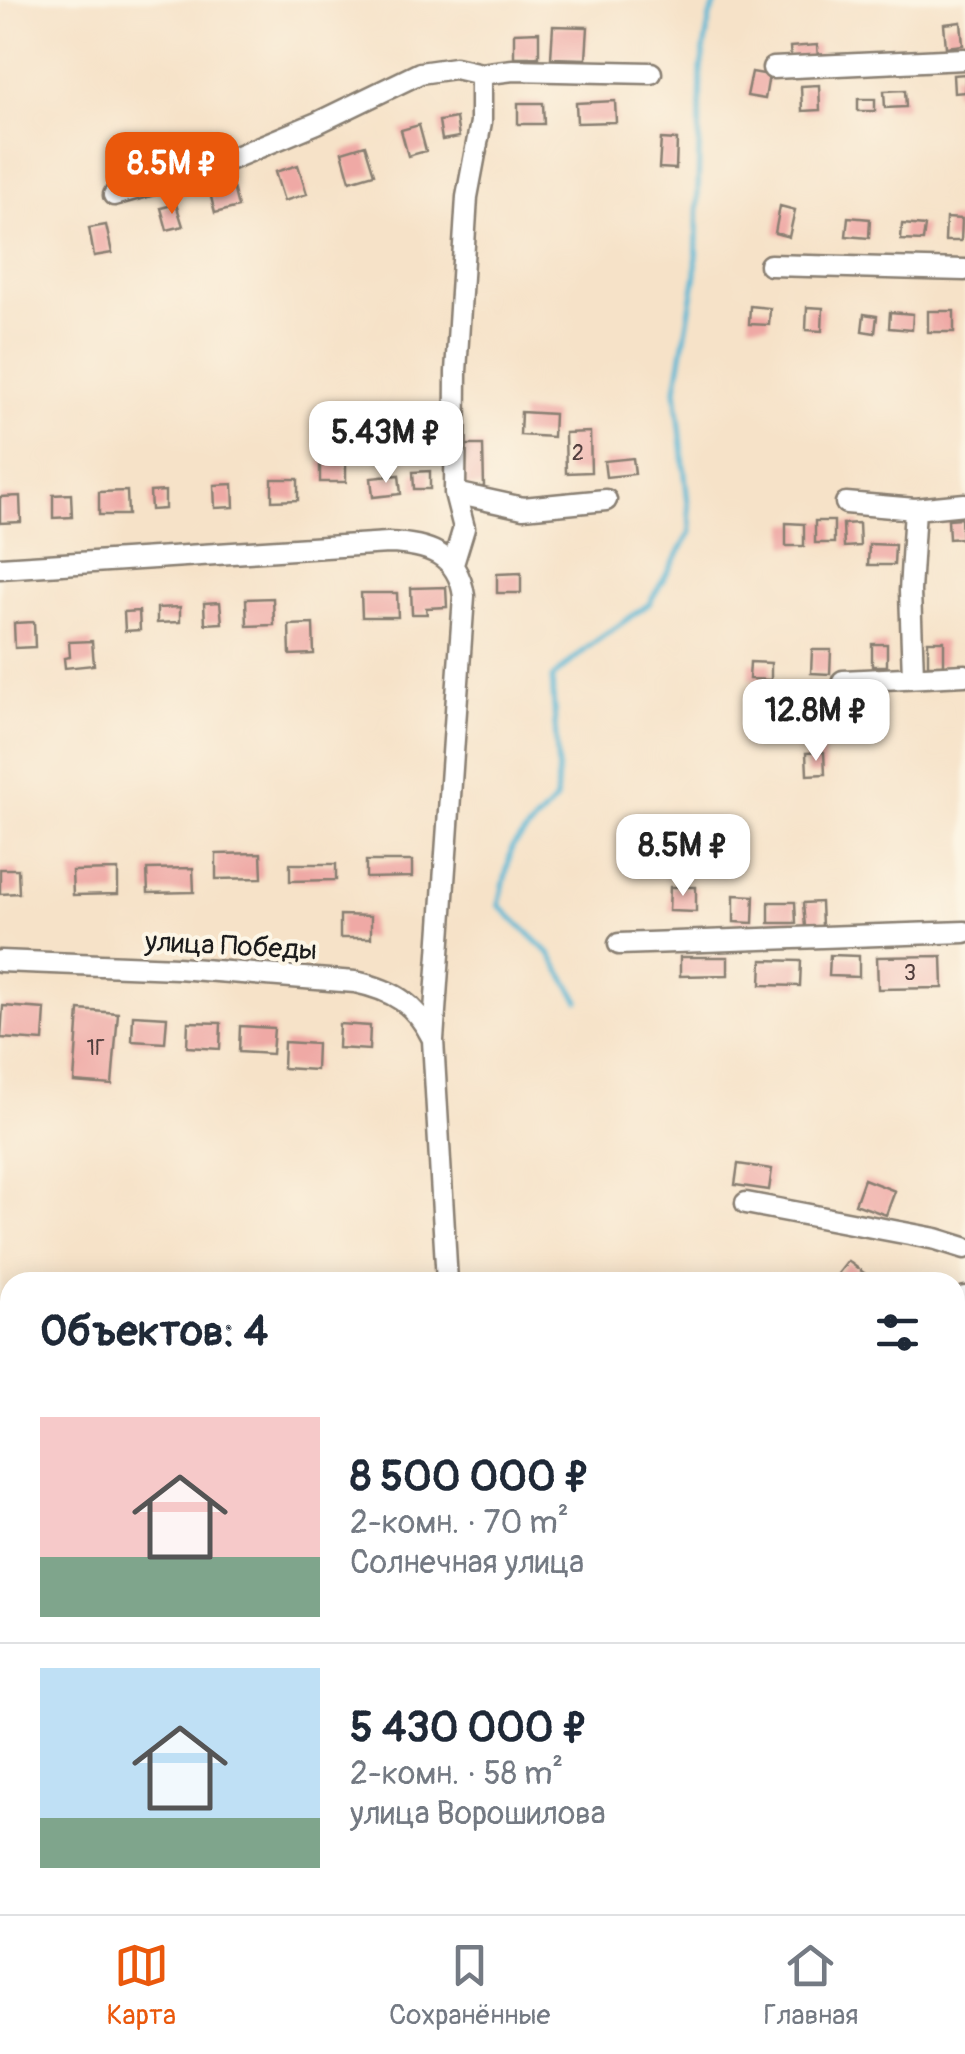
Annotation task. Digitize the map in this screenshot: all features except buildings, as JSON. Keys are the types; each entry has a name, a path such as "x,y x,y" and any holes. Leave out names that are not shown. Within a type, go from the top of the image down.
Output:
{"street":[{"path":"773,68 965,59"},
{"path":"114,195 209,168 316,123 420,72 455,68 482,74 513,70 651,72"},
{"path":"453,564 464,528 456,492 456,372 466,197 481,122 482,74"},
{"path":"770,265 965,270"},
{"path":"456,492 523,508 606,500"},
{"path":"846,503 915,509 965,504"},
{"path":"913,676 910,590 915,509"},
{"path":"0,568 388,543 422,546 453,564 464,596 433,1040 446,1272"},
{"path":"844,681 965,674"},
{"path":"619,944 965,932"},
{"name":"улица Победы","path":"0,961 212,970 377,986 412,1006 433,1040"},
{"path":"746,1203 965,1248"}],"waterway":[{"path":"579,1001 550,954 499,905 512,847 556,800 552,678 649,604 691,532 676,389 696,274 701,68 710,16 718,0"}]}
